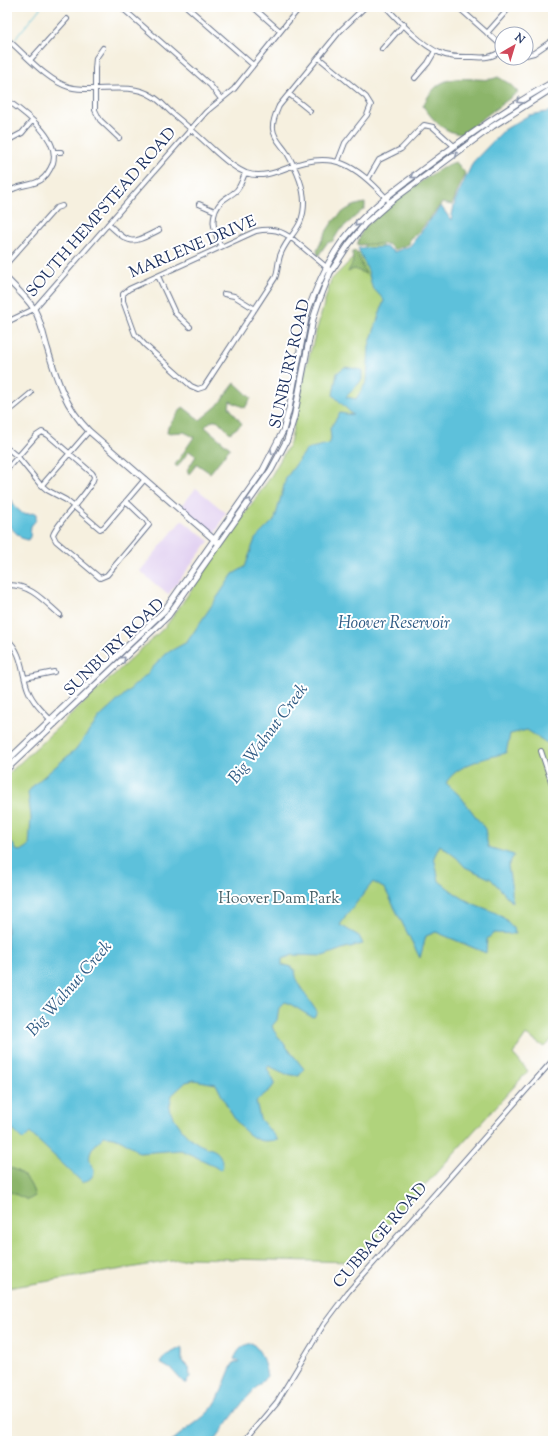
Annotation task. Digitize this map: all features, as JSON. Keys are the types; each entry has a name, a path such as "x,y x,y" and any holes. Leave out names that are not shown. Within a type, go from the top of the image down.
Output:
{"main road":[{"name":"SUNBURY ROAD","path":"7,761 53,722 161,623 184,594 190,579 217,542 237,507 263,470 283,431 289,409 307,314 326,268 356,224 385,197 454,146 506,109 553,82"},
{"name":"SUNBURY ROAD","path":"53,722 79,692 164,610 271,470 287,440 294,418 313,319 331,272 349,244 365,224 390,202 493,126 553,88"},
{"path":"7,279 34,309 63,397 76,416 89,431 217,542"},
{"path":"7,770 53,722"}],"street":[{"path":"121,7 210,85 221,99"},
{"path":"187,7 253,65"},
{"path":"254,7 280,31"},
{"name":"SOUTH HEMPSTEAD ROAD","path":"7,322 34,309 209,109 234,89 300,7"},
{"path":"224,294 234,296 255,309 277,272 281,252 302,219 304,201 302,186 293,165 276,138 273,129 273,120 279,106 340,31 365,7"},
{"path":"386,7 435,51 448,56 484,58 494,56"},
{"path":"458,7 494,39"},
{"path":"487,33 510,7"},
{"path":"31,59 67,19"},
{"path":"382,49 404,24"},
{"path":"7,38 55,80 70,87 143,91 156,98 230,163 245,173 256,175 269,174 293,165 316,159 338,161 352,167 368,179 390,202"},
{"path":"534,53 553,40"},
{"path":"103,48 96,58 94,102 97,115 100,120 119,138"},
{"path":"415,78 428,63 435,51"},
{"path":"319,58 366,97 371,105 367,115 345,143 338,161"},
{"path":"289,94 310,111"},
{"path":"7,100 48,136 54,152 51,169 43,178 32,184 15,187 7,193"},
{"path":"7,141 22,133 32,121"},
{"path":"368,179 379,160 401,149 424,126 433,127 454,146"},
{"path":"54,152 61,152"},
{"path":"221,247 213,224 215,211 223,200 238,188 245,173"},
{"path":"199,204 215,211"},
{"path":"7,263 56,208 62,206"},
{"path":"108,224 131,242 139,241 160,230"},
{"name":"MARLENE DRIVE","path":"255,309 204,387 198,389 191,386 145,345 135,334 123,301 124,294 129,289 221,247 264,230 278,230 291,238 331,272"},
{"path":"158,276 175,314 190,327"},
{"path":"7,413 31,393"},
{"path":"42,485 89,431"},
{"path":"7,469 39,433 42,432 46,433 94,476 92,483 53,535 54,538 97,577 102,578 107,575 149,525 146,520 126,501"},
{"path":"7,448 18,456 42,485 74,507 100,528 104,527 145,479"},
{"path":"7,585 16,585 29,589 60,615"},
{"path":"7,639 18,653 32,699 53,722"},
{"path":"25,678 54,672"},
{"path":"540,752 553,787"},
{"name":"CUBBAGE ROAD","path":"244,1441 276,1402 324,1324 348,1292 553,1060"}],"shaded area":[{"path":"196,488 226,513 214,536 181,507"},
{"path":"182,520 209,541 168,595 140,571"}],"green space":[{"path":"498,77 510,84 518,92 462,134 444,128 435,121 423,106 432,91 443,82 456,79 489,79"},
{"path":"456,162 465,173 452,205 442,203 418,233 410,238 409,244 394,250 388,244 357,245 363,230 380,213 422,181 448,165"},
{"path":"365,203 365,208 339,231 333,241 327,243 318,256 317,251 324,235 334,220 347,209"},
{"name":"Hoover Reservoir","path":"373,238 553,393 553,1038 544,1047 526,1035 513,1054 528,1071 356,1262 190,1258 7,1288 7,775 166,626 270,478 290,443 306,367 331,280"},
{"path":"356,251 366,274 354,269 348,272 353,262 352,252"},
{"path":"235,383 251,398 245,408 230,401 229,407 242,424 230,433 217,420 210,422 205,427 230,448 210,473 197,464 189,474 187,470 196,456 189,451 177,467 175,465 194,437 184,432 167,433 168,427 183,407 200,420 217,406"},
{"path":"11,1168 23,1175 31,1186 35,1196 28,1200 8,1191 7,1193 7,1171"}],"water":[{"name":"Hoover Reservoir","path":"553,111 553,708 551,710 553,713 553,749 547,743 527,730 510,734 506,753 465,766 451,776 446,783 461,797 485,829 488,847 514,855 508,866 512,890 512,902 491,879 465,867 457,858 440,845 434,857 439,881 464,899 494,912 506,920 516,934 494,933 487,939 486,953 436,932 426,936 420,958 385,889 373,882 340,925 359,936 363,944 345,948 323,956 293,955 282,959 282,965 289,966 295,970 297,982 317,1012 314,1017 284,1002 279,1007 277,1020 272,1026 274,1031 304,1069 299,1076 286,1074 269,1066 267,1068 275,1083 271,1089 256,1101 260,1119 278,1140 261,1141 244,1131 228,1108 216,1084 194,1080 186,1082 172,1095 169,1109 181,1128 192,1140 214,1150 220,1155 223,1166 220,1170 209,1163 181,1150 139,1153 127,1143 119,1139 104,1136 94,1147 89,1157 94,1173 91,1178 83,1183 30,1133 23,1140 7,1124 7,840 13,844 16,850 21,851 29,846 31,818 28,792 35,784 75,750 100,717 148,673 165,654 187,642 233,574 245,567 255,539 275,519 286,478 307,449 328,444 331,439 330,428 340,413 353,415 333,395 337,373 345,367 362,370 362,380 346,397 356,399 367,381 369,346 384,300 372,287 368,271 358,248 387,247 394,252 410,246 441,206 451,220 455,201 473,162 504,130 529,115"},
{"path":"12,500 14,506 23,514 36,513 36,520 31,526 30,537 28,540 21,538 7,524 7,502"},
{"path":"252,1343 261,1354 267,1376 243,1402 214,1441 172,1441 203,1417 214,1405 234,1362 239,1363 239,1361 234,1359 237,1353 241,1348"},
{"path":"182,1347 182,1361 189,1368 190,1377 186,1383 184,1383 172,1370 160,1363 165,1356"}],"waterway":[{"path":"15,39 41,7"},
{"path":"7,48 10,45"}],"water label":[{"name":"Big Walnut Creek","path":"269,734"},
{"name":"Big Walnut Creek","path":"70,989"}],"park label":[{"name":"Hoover Dam Park","path":"279,899"}]}
